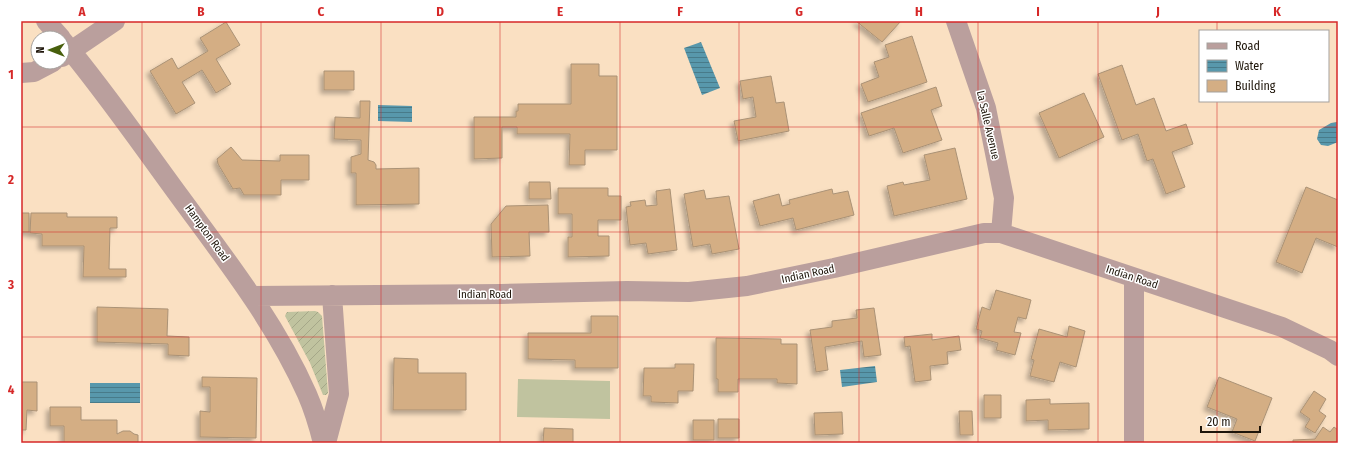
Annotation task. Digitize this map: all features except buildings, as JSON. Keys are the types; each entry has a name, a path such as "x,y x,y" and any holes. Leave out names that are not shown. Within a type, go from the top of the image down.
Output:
{"street":[{"name":"Hampton Road","path":"46,21 52,30"},
{"path":"70,44 96,33 115,21"},
{"name":"La Salle Avenue","path":"956,21 986,108 1004,198 1001,233"},
{"name":"Hampton Road","path":"70,53 134,133 252,296 281,342 307,394 325,443"},
{"path":"21,73 34,72 38,70"},
{"name":"Indian Road","path":"252,296 690,292 747,286 834,268 984,233 1001,233 1282,327 1330,350 1338,356"},
{"path":"1134,278 1134,443"},
{"path":"325,443 340,394 332,295"}],"green space":[{"path":"315,311 322,316 328,393 326,395 323,395 310,363 285,316 287,312"},
{"path":"518,379 610,381 610,419 517,417"}],"water":[{"path":"701,42 720,88 702,95 684,48"},
{"path":"378,105 412,106 412,122 378,121"},
{"path":"1338,122 1338,142 1328,146 1321,145 1317,139 1319,130 1331,123"},
{"path":"875,366 877,382 842,387 840,370"},
{"path":"90,383 140,383 140,403 90,403"}]}
